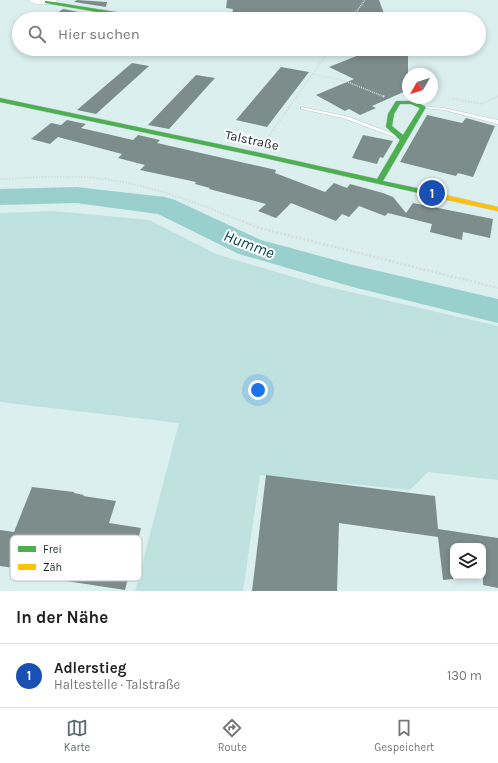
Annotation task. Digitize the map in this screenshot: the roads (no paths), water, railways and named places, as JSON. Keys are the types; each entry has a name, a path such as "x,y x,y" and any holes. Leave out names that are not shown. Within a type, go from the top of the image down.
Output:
{"street":[{"path":"32,0 51,1 110,12"},
{"name":"Talstraße","path":"0,100 256,154 498,209"},
{"path":"380,182 403,139 423,107 420,104 408,101 398,102 393,108 388,120 389,127 403,139"}],"lane":[{"path":"423,107 444,109 498,122"},
{"path":"303,108 344,117 403,139"}],"waterway":[{"name":"Humme","path":"0,197 76,195 165,206 250,247 353,276 498,311"}],"place":[{"name":"Adlerstieg","path":"432,193"}]}
